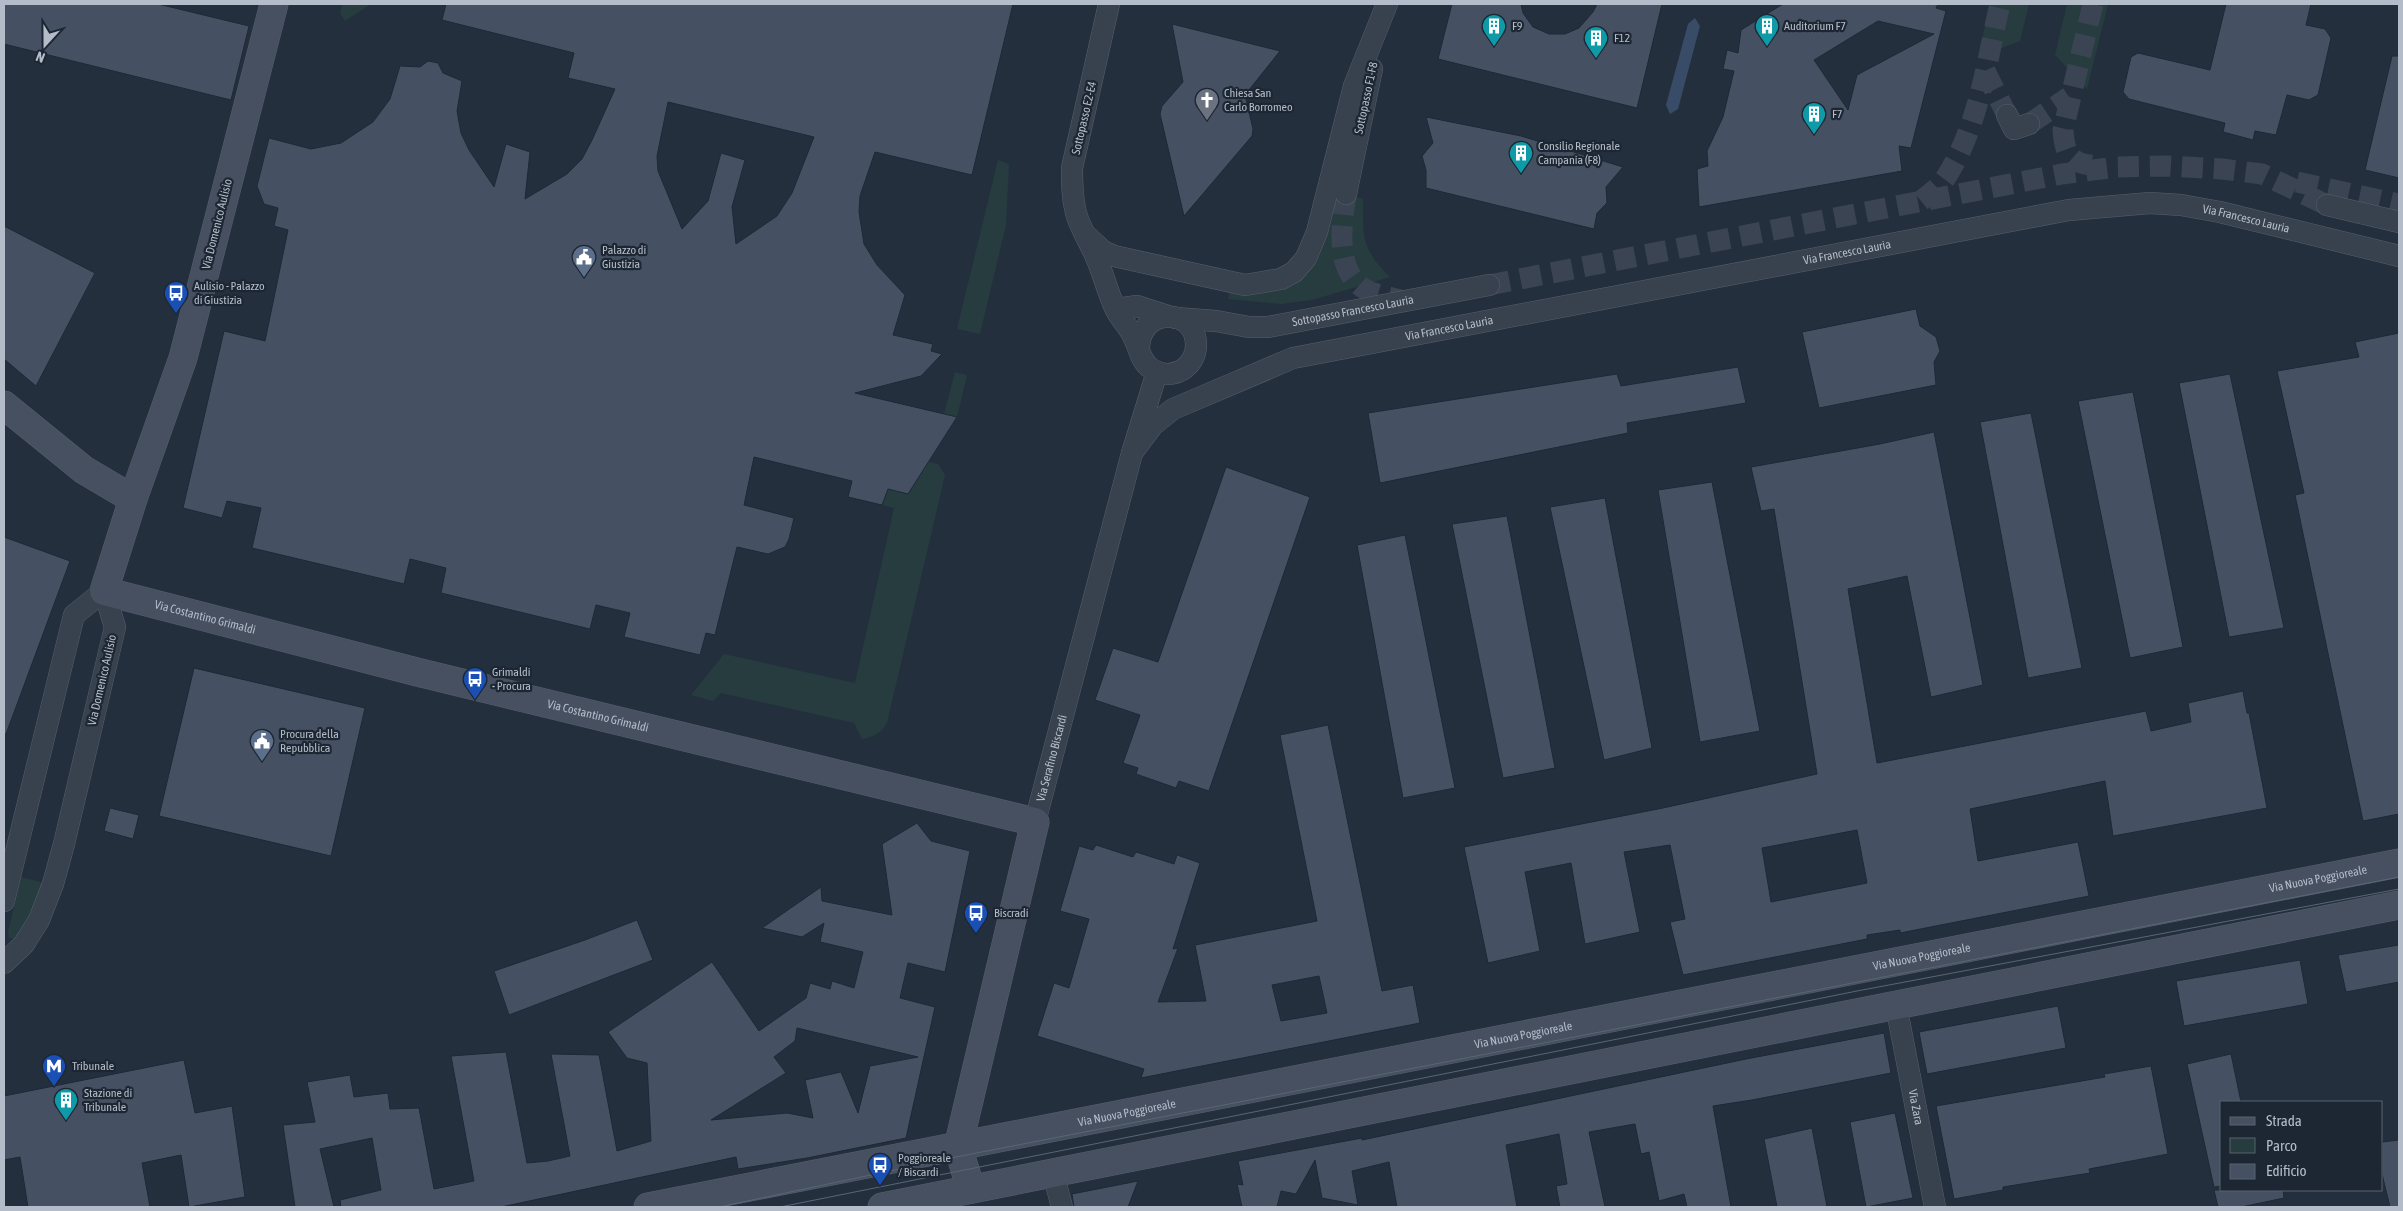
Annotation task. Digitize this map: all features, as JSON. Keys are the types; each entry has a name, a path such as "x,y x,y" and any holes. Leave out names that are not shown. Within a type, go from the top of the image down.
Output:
{"main road":[{"name":"Via Domenico Aulisio","path":"104,591 132,498 183,358 274,4"},
{"path":"4,405 84,470 132,498"},
{"name":"Via Costantino Grimaldi","path":"104,591 417,672 1035,822"},
{"name":"Via Serafino Biscardi","path":"958,1146 1035,822"},
{"name":"Via Nuova Poggioreale","path":"648,1207 2399,863"},
{"path":"882,1207 2399,905"},
{"path":"958,1146 971,1189"}],"street":[{"name":"Sottopasso E2-E4","path":"1109,4 1072,168 1072,188 1076,212 1083,231 1096,256 1116,310 1132,334 1139,350"},
{"path":"1083,231 1103,251 1114,256 1223,281 1245,285 1282,279 1294,272 1306,258 1317,232 1354,86 1387,4"},
{"name":"Sottopasso F1-F8","path":"1346,194 1387,4"},
{"path":"2007,115 2014,130 2029,124"},
{"name":"Via Francesco Lauria","path":"1132,452 1153,424 1173,408 1293,358 2094,207 2150,203 2181,205 2228,214 2399,256"},
{"path":"2328,204 2399,222"},
{"name":"Sottopasso Francesco Lauria","path":"1172,317 1216,321 1249,327 1268,327 1489,285"},
{"path":"1116,310 1137,306 1172,317 1191,329 1196,338 1196,347 1189,365 1165,373"},
{"path":"1172,317 1160,317 1146,326 1141,333 1139,350 1149,367 1165,373 1225,387"},
{"name":"Via Serafino Biscardi","path":"1035,822 1132,452 1165,373"},
{"path":"4,901 74,615 104,591"},
{"name":"Via Domenico Aulisio","path":"4,963 24,944 39,920 53,884 64,844 115,627 104,591"},
{"name":"Via Zara","path":"1896,1005 1935,1207"},
{"path":"1053,1173 1062,1207"}],"green space":[{"path":"342,4 371,4 345,21 340,13"},
{"path":"1990,4 2029,4 2020,41 1978,57"},
{"path":"2067,4 2108,4 2087,89 2055,55"},
{"path":"998,160 1009,164 1006,225 980,334 957,329"},
{"path":"1333,190 1363,199 1363,224 1366,242 1374,258 1390,277 1312,300 1281,304 1228,299 1230,289 1296,280"},
{"path":"955,372 967,375 957,417 944,414"},
{"path":"928,462 938,464 945,475 887,723 880,732 874,736 862,739 854,723 721,693 713,701 691,695 724,654 855,683 894,508 882,505 888,489"},
{"path":"21,877 44,883 40,899 15,939 9,938 8,932"}],"water":[{"path":"1695,18 1700,26 1678,109 1670,114 1666,105 1688,24"}],"building":[{"path":"4,4 158,4 249,26 231,100 4,44"},
{"path":"446,4 1013,4 972,175 875,152 860,196 859,212 864,244 877,265 905,295 893,335 933,344 931,351 942,354 921,376 855,393 957,417 908,494 888,489 882,505 848,497 852,481 754,457 744,505 794,518 789,539 785,547 768,554 737,547 715,635 706,633 700,655 624,637 630,613 596,605 590,629 441,593 446,568 410,559 404,584 252,548 261,508 227,501 222,518 183,508 224,331 265,341 288,230 274,226 278,208 264,204 257,186 269,138 311,149 341,143 373,122 390,99 400,66 420,67 428,61 438,63 443,73 462,81 457,111 461,133 469,150 494,187 506,144 530,152 525,199 567,174 582,159 615,89 568,78 574,53 442,20","holes":["668,102 814,137 792,193 777,216 736,244 732,207 745,160 721,153 708,201 682,229 658,171 657,156"]},
{"path":"1452,4 1521,4 1523,13 1533,27 1549,34 1565,34 1579,28 1593,12 1597,4 1662,4 1637,108 1438,59"},
{"path":"1783,4 1938,4 1936,8 1946,11 1911,148 1899,146 1902,171 1699,207 1697,169 1708,166 1707,151 1723,117 1734,71 1723,69 1727,50 1738,53 1741,30","holes":["1878,21 1934,34 1857,75 1848,110 1814,60"]},
{"path":"2226,4 2311,4 2306,25 2325,29 2331,38 2318,95 2309,100 2287,95 2276,135 2255,131 2253,140 2223,132 2225,123 2129,99 2123,92 2131,57 2138,53 2210,70"},
{"name":"Chiesa San Carlo Borromeo","path":"1172,24 1280,51 1245,95 1253,129 1252,136 1184,216 1160,114 1162,106 1183,82"},
{"path":"2392,56 2399,56 2399,178 2365,170"},
{"name":"Consilio Regionale Campania (F8)","path":"1426,117 1521,136 1623,167 1606,187 1607,203 1597,213 1594,229 1426,188 1426,170 1422,156 1433,143"},
{"path":"4,226 95,273 36,386 4,359"},
{"path":"1916,309 1920,326 1936,337 1940,351 1934,362 1936,385 1819,408 1802,332"},
{"path":"2399,333 2399,814 2363,821 2295,495 2304,493 2277,371 2359,357 2355,342"},
{"path":"1738,367 1746,403 1627,423 1628,433 1380,483 1368,413 1617,374 1621,386"},
{"path":"2230,374 2284,628 2229,637 2179,383"},
{"path":"2133,392 2183,647 2130,658 2078,401"},
{"path":"2031,413 2082,668 2028,678 1980,422"},
{"path":"1934,432 1983,685 1931,697 1907,576 1848,589 1877,763 2146,711 2151,731 2191,722 2188,703 2243,691 2267,808 2113,836 2105,781 1970,809 1978,861 2078,842 2089,896 1900,933 1900,930 1867,935 1867,939 1683,975 1670,922 1685,919 1670,845 1624,852 1640,932 1585,944 1571,863 1525,872 1540,951 1488,963 1464,847 1663,808 1817,774 1774,509 1761,511 1751,467 1880,444","holes":["1857,830 1867,883 1771,902 1762,848"]},
{"path":"1226,467 1310,497 1209,791 1179,781 1176,788 1136,774 1138,768 1123,763 1140,715 1095,700 1113,648 1158,662"},
{"path":"1712,482 1760,731 1700,742 1658,490"},
{"path":"1605,498 1652,748 1604,760 1550,507"},
{"path":"1507,516 1555,768 1503,778 1452,524"},
{"path":"1405,535 1455,788 1403,798 1357,545"},
{"path":"4,537 70,561 6,734 4,734"},
{"name":"Procura della Repubblica","path":"194,668 365,708 331,856 159,816"},
{"path":"1328,725 1382,991 1413,985 1420,1023 1141,1078 1144,1069 1037,1036 1054,983 1069,988 1089,919 1060,911 1079,846 1093,850 1096,845 1133,857 1136,852 1174,864 1177,855 1200,863 1173,949 1178,948 1158,1002 1206,1001 1195,945 1317,921 1280,735","holes":["1319,976 1327,1013 1281,1021 1272,985"]},
{"path":"110,808 139,815 133,839 104,831"},
{"path":"917,823 931,841 970,851 945,972 908,963 900,998 935,1007 906,1138 807,1158 738,1169 736,1157 501,1207 341,1207 340,1200 381,1190 372,1138 320,1149 334,1207 295,1207 283,1125 315,1122 307,1082 350,1075 354,1097 388,1093 390,1109 419,1108 434,1189 474,1181 451,1056 506,1052 527,1163 570,1156 551,1054 599,1055 617,1151 651,1141 647,1063 627,1058 608,1032 712,962 759,1031 806,998 810,983 830,989 832,981 854,988 863,952 820,942 824,923 802,937 762,928 821,887 822,901 892,915 882,844","holes":["797,1028 918,1057 870,1066 858,1113 841,1072 805,1080 813,1118 787,1113 711,1120 786,1073 774,1057 795,1041"]},
{"path":"637,920 653,960 509,1015 494,971"},
{"path":"2399,945 2399,982 2346,992 2338,955"},
{"path":"2300,960 2308,1004 2184,1026 2176,981"},
{"path":"2058,1006 2066,1048 1927,1074 1919,1032"},
{"path":"1884,1033 1891,1073 1713,1106 1731,1207 1687,1207 1684,1194 1659,1201 1649,1152 1641,1154 1635,1124 1589,1132 1605,1207 1560,1207 1556,1186 1567,1184 1559,1134 1506,1145 1517,1207 1397,1207 1389,1162 1352,1171 1358,1205 1322,1198 1315,1160 1296,1194 1281,1191 1277,1207 1242,1207 1237,1184 1243,1185 1238,1161 1362,1138 1362,1140 1746,1059"},
{"path":"2231,1054 2241,1101 2220,1101 2220,1186 2214,1187 2187,1064"},
{"path":"184,1060 195,1113 232,1106 245,1197 189,1207 181,1155 142,1163 150,1207 28,1207 20,1157 4,1160 4,1096"},
{"path":"2151,1066 2168,1154 2089,1169 2090,1173 2003,1187 2003,1190 1954,1199 1936,1106 2105,1077 2104,1074"},
{"path":"1895,1113 1913,1198 1866,1207 1850,1122"},
{"path":"1812,1128 1827,1207 1777,1207 1764,1139"},
{"path":"2399,1140 2399,1207 2390,1207 2383,1178 2383,1142"},
{"path":"1138,1181 1128,1207 1074,1207 1072,1194"},
{"path":"2214,1190 2283,1191 2284,1198 2241,1207 2218,1207"}],"tunnel":[{"path":"1921,201 1946,178 1959,155 1981,91 2000,4"},
{"path":"2093,4 2063,130 2066,147 2071,157 2082,163 2099,166"},
{"path":"1985,71 2007,115"},
{"path":"2029,124 2069,97"},
{"path":"1489,285 2062,174 2117,167 2168,166 2222,169 2262,174 2327,205"},
{"path":"2297,182 2399,204"},
{"path":"1346,194 1342,244 1348,269 1363,288 1404,301"}],"tram line":[{"path":"719,1207 961,1156 2399,877"},
{"path":"780,1207 1857,991 2399,889"}],"place":[{"name":"F9","path":"1494,47"},
{"name":"Auditorium F7","path":"1767,47"},
{"name":"F12","path":"1596,59"},
{"name":"Chiesa San Carlo Borromeo","path":"1207,121"},
{"name":"F7","path":"1814,135"},
{"name":"Consilio Regionale Campania (F8)","path":"1521,174"},
{"name":"Palazzo di Giustizia","path":"584,278"},
{"name":"Aulisio - Palazzo di Giustizia","path":"176,314"},
{"name":"Grimaldi - Procura","path":"475,700"},
{"name":"Procura della Repubblica","path":"262,762"},
{"name":"Biscradi","path":"976,934"},
{"name":"Tribunale","path":"54,1087"},
{"name":"Stazione di Tribunale","path":"66,1121"},
{"name":"Poggioreale / Biscardi","path":"880,1186"}]}
